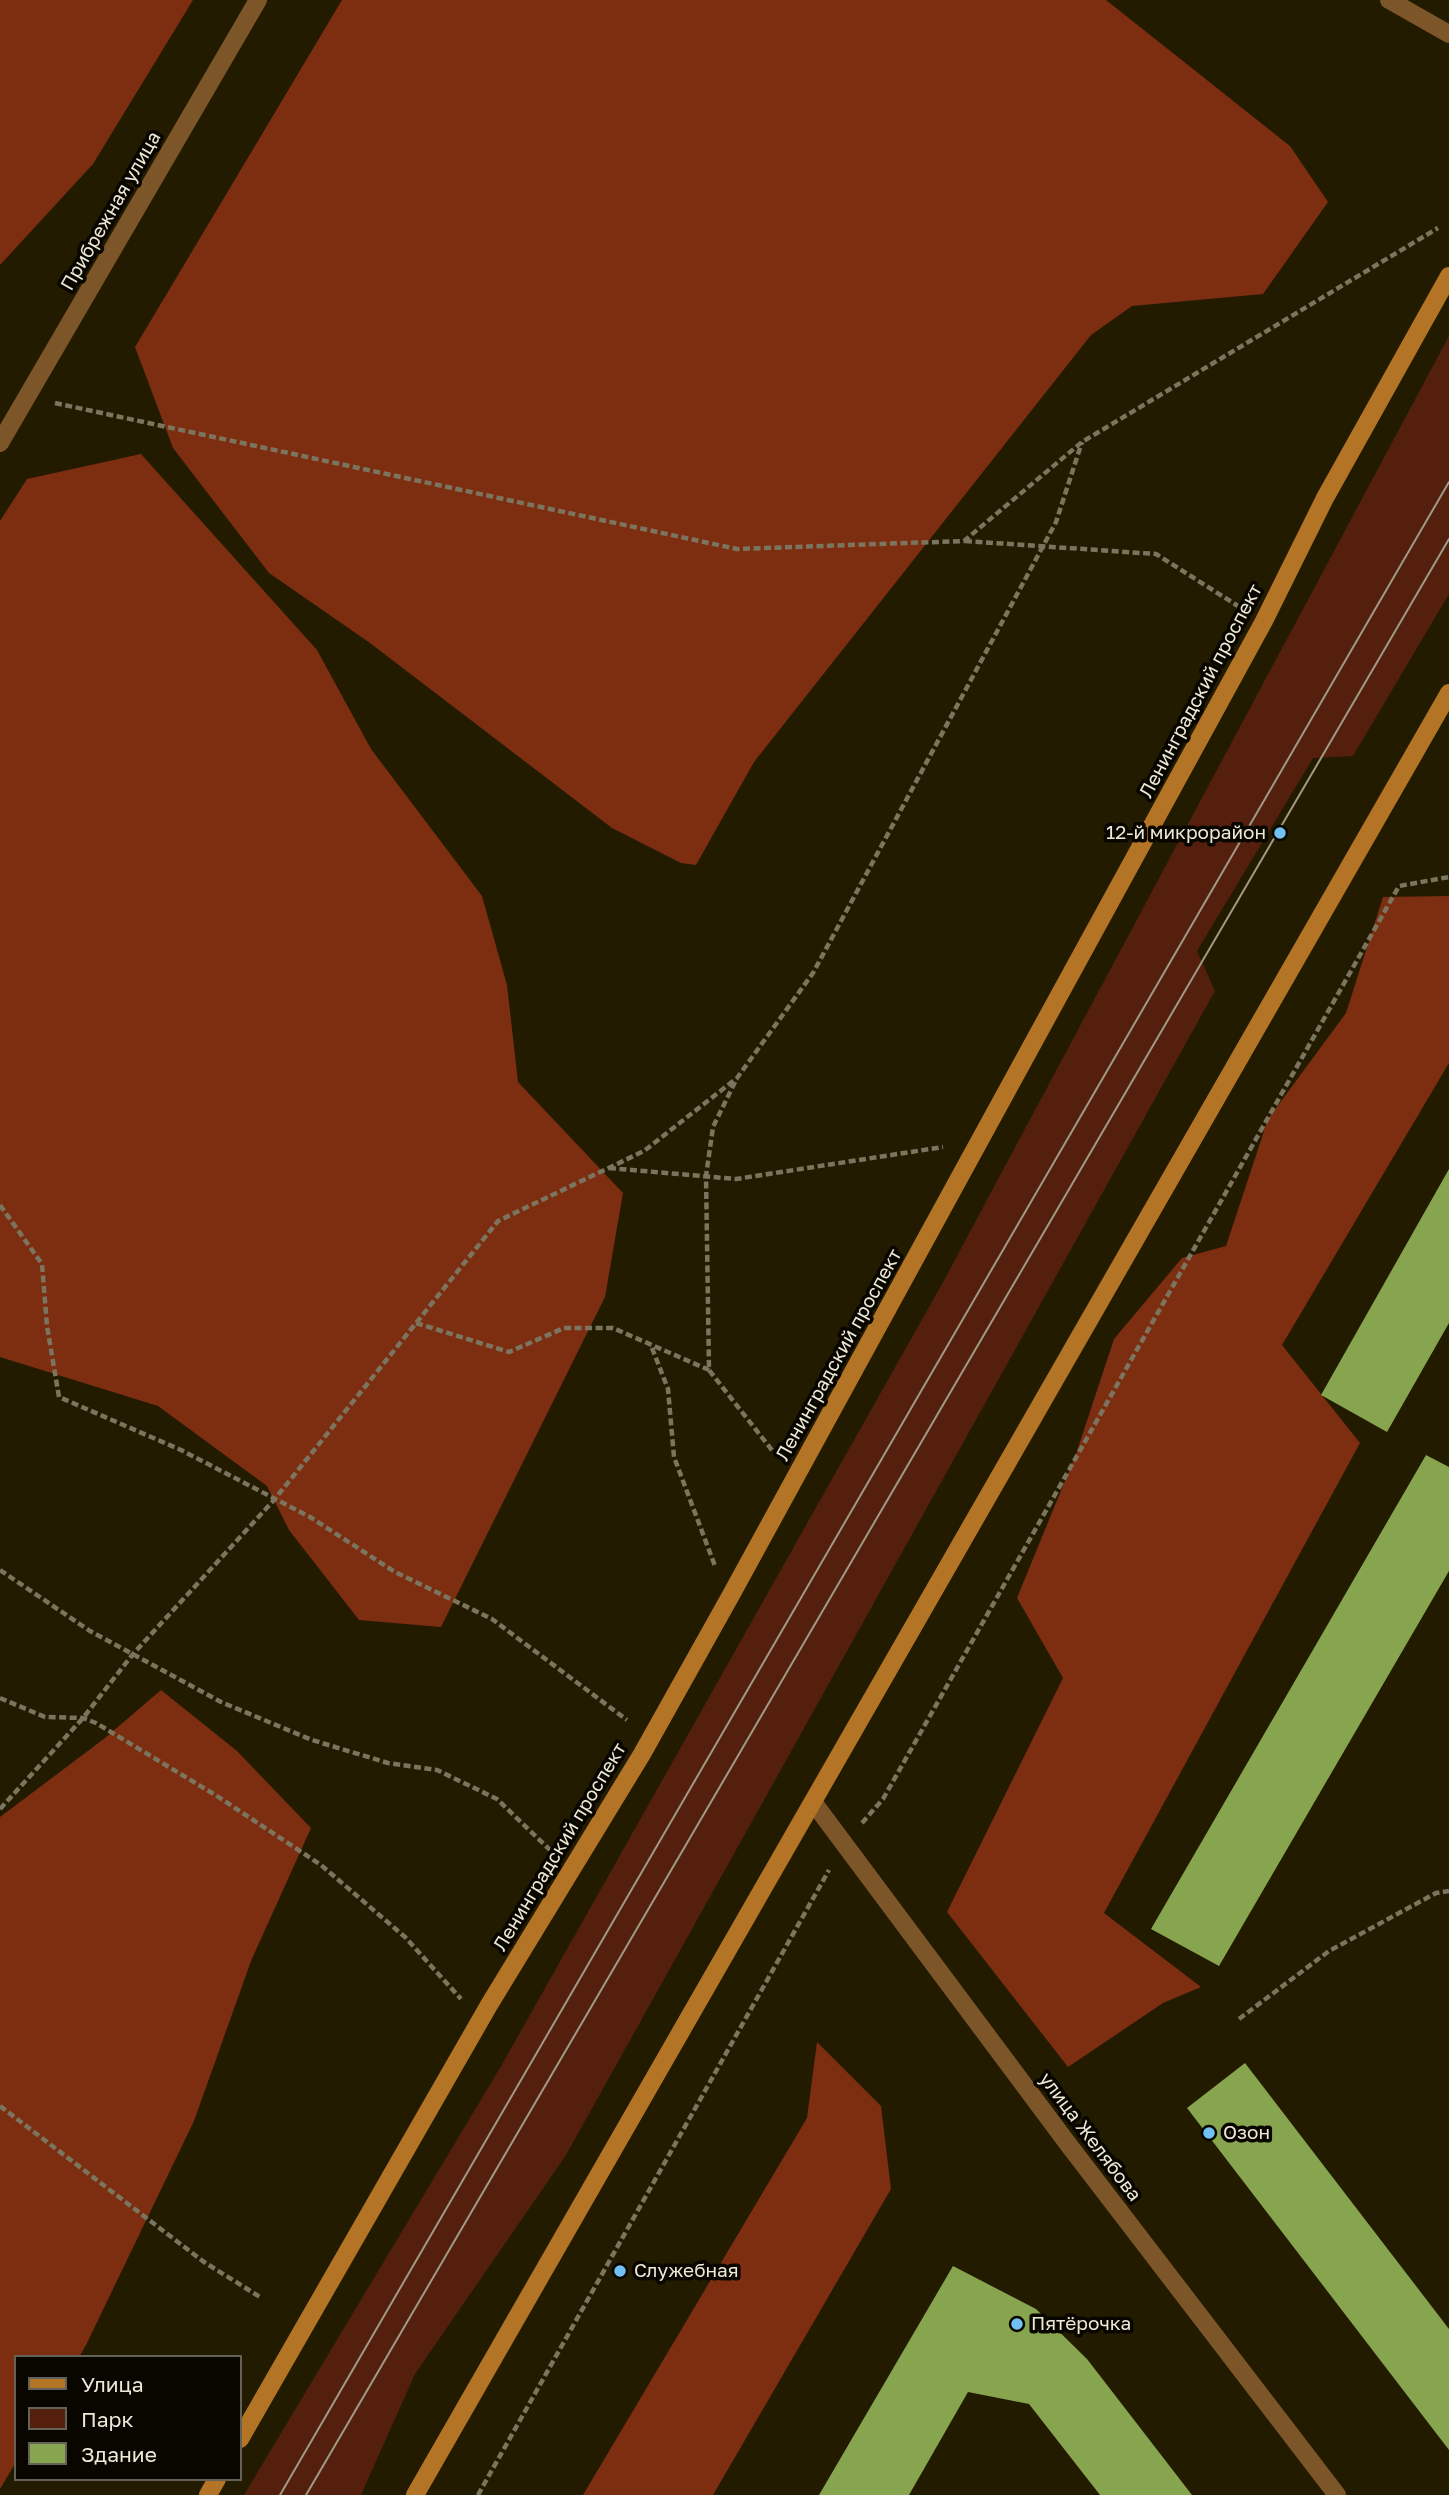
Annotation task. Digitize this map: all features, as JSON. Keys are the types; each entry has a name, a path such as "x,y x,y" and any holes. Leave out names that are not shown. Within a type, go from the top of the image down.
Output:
{"main road":[{"name":"Ленинградский проспект","path":"242,2436 489,2005 642,1754 731,1595 1264,621 1325,498 1449,276"},
{"path":"415,2495 1449,693"}],"street":[{"name":"Прибрежная улица","path":"0,443 258,0"},
{"path":"1389,0 1449,34"},
{"name":"улица Желябова","path":"813,1802 1337,2495"}],"path":[{"path":"964,541 1082,442 1438,228"},
{"path":"26,397 737,549 964,541 1156,554 1241,608"},
{"path":"709,1370 706,1176 713,1127 737,1078 813,973 1056,522 1082,442"},
{"path":"478,2495 843,1845 883,1798 1399,886 1449,877"},
{"path":"0,1809 83,1718 133,1654 274,1500 498,1221 644,1151 737,1078"},
{"path":"608,1168 736,1179 955,1145"},
{"path":"0,1205 42,1264 47,1326 59,1397 181,1450 310,1517 395,1573 492,1619 634,1724"},
{"path":"416,1323 509,1352 564,1328 612,1328 709,1370 781,1461"},
{"path":"651,1347 668,1389 674,1457 719,1579"},
{"path":"0,1570 90,1631 221,1702 312,1740 388,1763 437,1770 497,1799 556,1856"},
{"path":"0,1698 45,1717 83,1718 217,1796 321,1865 405,1937 469,2008"},
{"path":"1239,2019 1329,1951 1436,1893 1449,1891"},
{"path":"0,2106 204,2262 260,2297"}],"green space":[{"path":"1449,336 1449,594 1353,756 1313,758 1197,951 1215,991 566,2155 415,2374 361,2495 244,2495 500,2068 942,1284"}],"shaded area":[{"path":"0,0 193,0 93,164 0,265"},
{"path":"342,0 1106,0 1290,146 1328,202 1263,294 1132,306 1091,335 754,762 696,865 681,863 612,828 370,643 269,573 173,448 135,347"},
{"path":"141,454 317,650 371,749 482,896 507,985 518,1082 623,1193 605,1297 441,1627 359,1620 289,1530 267,1486 158,1406 0,1357 0,521 27,479"},
{"path":"1449,896 1449,1063 1282,1345 1360,1443 1104,1913 1201,1987 1163,2003 1068,2067 947,1912 1063,1678 1017,1598 1076,1454 1114,1339 1182,1258 1226,1246 1268,1119 1346,1013 1383,897"},
{"path":"161,1690 237,1751 311,1828 251,1961 194,2121 86,2345 80,2355 14,2355 14,2465 0,2489 0,1817 105,1738"},
{"path":"817,2042 881,2106 891,2189 713,2495 583,2495 807,2118"}],"building":[{"path":"1449,1169 1449,1323 1387,1432 1321,1395"},
{"path":"1426,1455 1449,1467 1449,1571 1219,1966 1151,1929"},
{"path":"1245,2063 1449,2329 1449,2450 1187,2108"},
{"path":"953,2266 1036,2309 1087,2359 1192,2495 1100,2495 1029,2404 968,2392 909,2495 819,2495"}],"tram line":[{"path":"280,2495 1449,482"},
{"path":"306,2495 1449,539"}],"place":[{"name":"12-й микрорайон","path":"1280,833"},
{"name":"Озон","path":"1209,2133"},
{"name":"Служебная","path":"620,2271"},
{"name":"Пятёрочка","path":"1017,2324"}]}
